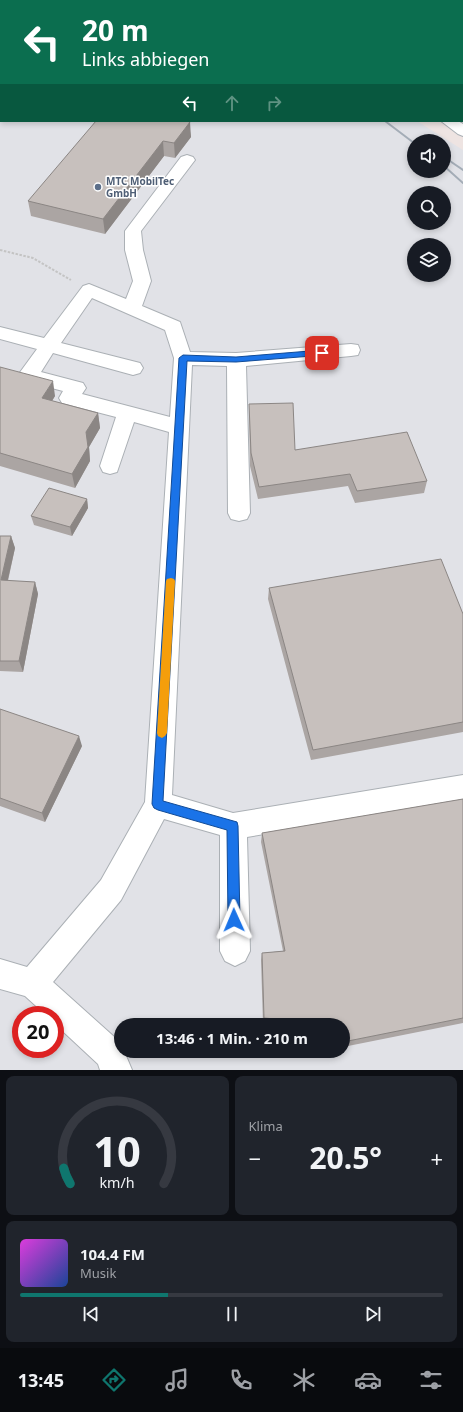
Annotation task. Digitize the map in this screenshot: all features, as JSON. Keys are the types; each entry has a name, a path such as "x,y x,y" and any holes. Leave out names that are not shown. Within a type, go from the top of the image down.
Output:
{"street":[{"path":"450,122 463,131"},
{"path":"132,308 142,281 134,250 133,231 187,160"},
{"path":"33,983 111,890 158,804 183,358 173,326 90,290 28,375 76,388 69,398 179,427"},
{"path":"0,333 133,368"},
{"path":"183,358 236,360 351,350"},
{"path":"236,360 239,513"},
{"path":"110,466 127,413"},
{"path":"158,804 233,826 463,788"},
{"path":"233,826 235,951"},
{"path":"0,974 33,983 110,1054 116,1070"}],"path":[{"path":"0,250 33,258 90,290"}],"shaded area":[{"path":"0,122 419,122 438,134 407,134 407,178 451,178 451,142 463,150 463,1070 0,1070"}],"building":[{"name":"MTC MobilTec GmbH","path":"95,122 190,122 174,143 163,141 103,219 28,201"},
{"path":"0,367 53,381 42,398 98,413 86,432 88,447 72,474 0,453"},
{"path":"293,403 295,450 407,432 427,481 357,491 350,474 259,487 251,453 249,404"},
{"path":"49,488 87,499 70,527 31,516"},
{"path":"0,536 11,536 1,580 35,582 19,661 0,661"},
{"path":"441,559 463,614 463,722 313,750 269,588"},
{"path":"0,709 79,736 42,813 0,798"},
{"path":"463,799 463,1018 350,1041 350,1018 264,1018 262,953 285,951 262,833"}],"railway":[{"path":"386,122 407,138"},
{"path":"451,162 463,170"},
{"path":"451,172 463,183"}],"slow traffic":[{"path":"162,733 171,581"}],"place":[{"name":"MTC MobilTec GmbH","path":"98,187"}],"route":[{"path":"234,920 233,826 158,804 183,358 236,360 322,353"}]}
